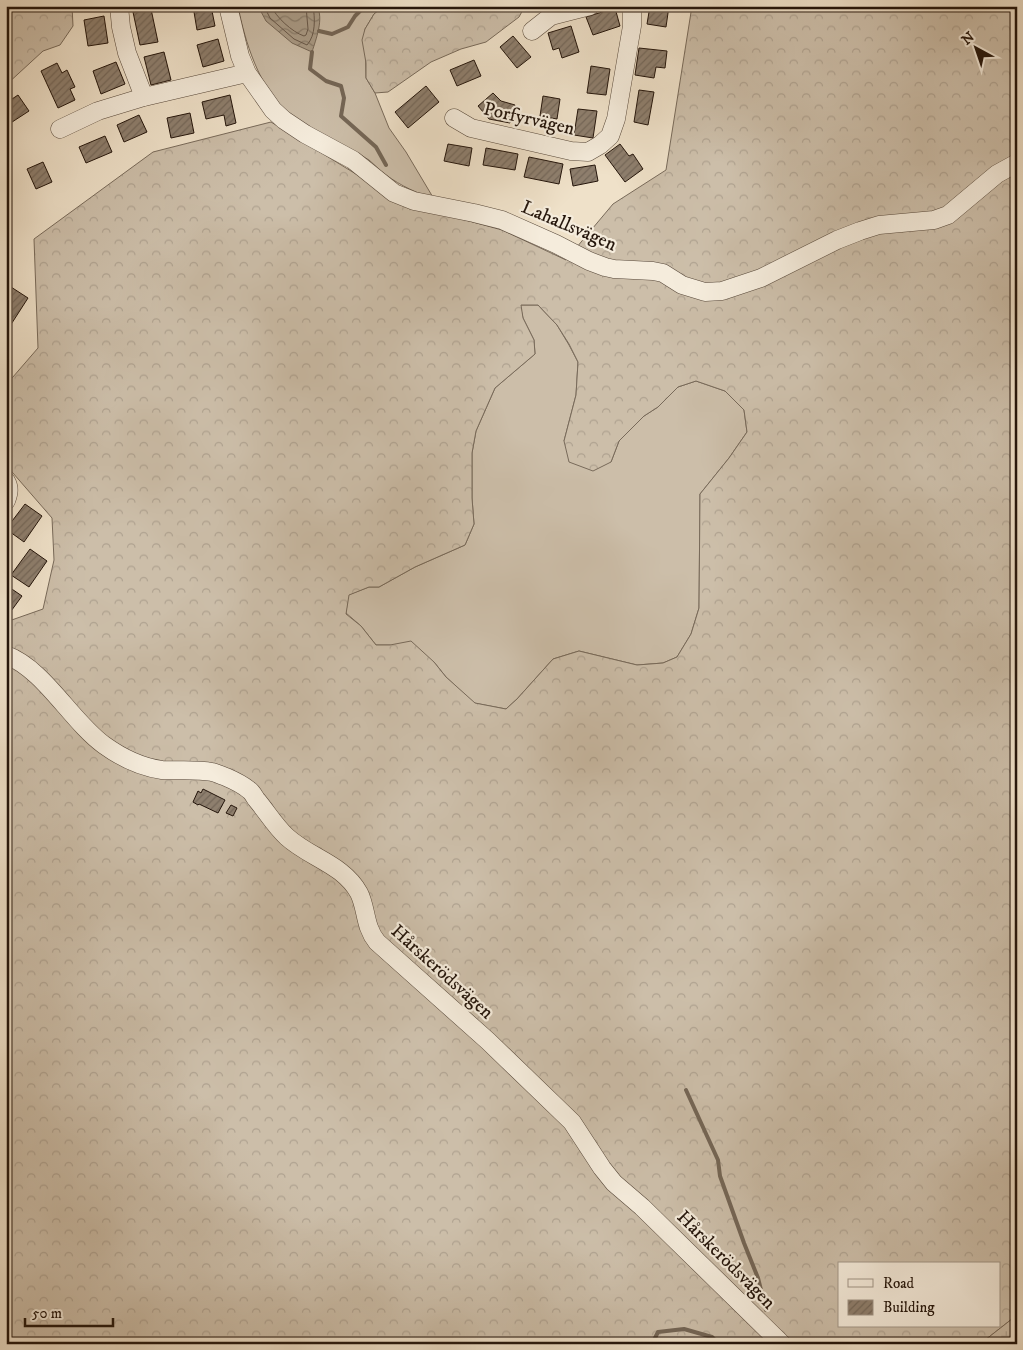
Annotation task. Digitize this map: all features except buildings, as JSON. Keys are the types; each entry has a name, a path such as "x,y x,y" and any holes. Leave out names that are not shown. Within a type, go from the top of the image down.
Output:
{"street":[{"path":"119,6 121,27 127,53 144,97"},
{"name":"Lahallsvägen","path":"228,6 240,56 247,73 273,110 305,134 354,160 394,193 404,198 474,212 502,220 605,267 662,273 682,284 705,292 722,291 761,278 836,240 860,231 879,225 934,220 948,215 997,174 1017,163"},
{"path":"532,31 550,16 590,6"},
{"name":"Porfyrvägen","path":"454,118 471,128 571,151 588,152 600,145 610,136 616,119 632,26 632,6"},
{"path":"60,129 98,111 144,97 247,73"},
{"path":"6,481 9,485 9,492 6,500"},
{"name":"Hårskerödsvägen","path":"6,655 14,658 36,676 102,744 127,760 142,766 162,770 212,772 229,778 249,790 288,838 332,865 349,879 359,894 368,929 376,942 488,1042 572,1122 614,1183 642,1207 782,1344"}],"green space":[{"path":"6,6 72,6 73,26 60,45 43,51 6,85"},
{"path":"238,6 384,6 374,14 365,29 366,78 375,93 389,128 406,152 434,199 397,183 363,156 329,139 287,112 277,102 261,77 249,49"},
{"path":"384,6 525,6 519,17 486,42 461,49 431,62 388,92 375,93 366,78 366,63 362,40 365,29 374,14"},
{"path":"692,6 1017,6 1017,1315 980,1344 6,1344 6,622 43,609 54,560 52,518 6,465 6,385 38,348 34,239 153,152 271,122 413,209 440,213 502,230 566,260 613,204 666,170","holes":["521,305 538,305 557,325 578,362 576,395 564,441 569,462 593,471 611,462 619,441 644,416 658,407 678,387 696,381 725,391 744,410 747,432 700,494 699,608 691,634 677,657 663,663 637,665 579,651 553,659 506,709 475,703 446,677 434,662 411,641 390,645 376,645 361,626 346,614 349,595 369,587 379,587 415,567 465,545 474,524 472,453 476,431 495,388 535,354 534,340 523,318"]},
{"path":"520,305 538,305 557,325 578,362 576,395 564,441 611,462 619,441 644,416 658,407 678,387 696,381 725,391 744,410 747,432 700,494 699,608 691,634 677,657 663,663 637,665 579,651 553,659 506,709 474,703 446,677 434,662 390,645 376,645 361,626 346,613 348,595 369,587 379,587 415,567 465,545 474,524 472,453 476,431 495,388 535,354 534,340 523,318"},
{"path":"1017,1315 1017,1344 980,1344"}],"water":[{"path":"258,6 317,6 320,23 312,52 292,43 266,21"}],"waterway":[{"path":"319,31 332,34 348,27 365,6"},
{"path":"312,52 310,69 326,81 341,86 344,98 341,116 376,147 386,165"},
{"path":"686,1090 718,1160 720,1176 758,1278 766,1310"},
{"path":"652,1344 658,1332 684,1329 712,1337 719,1344"},
{"path":"547,1344 552,1344"}]}
